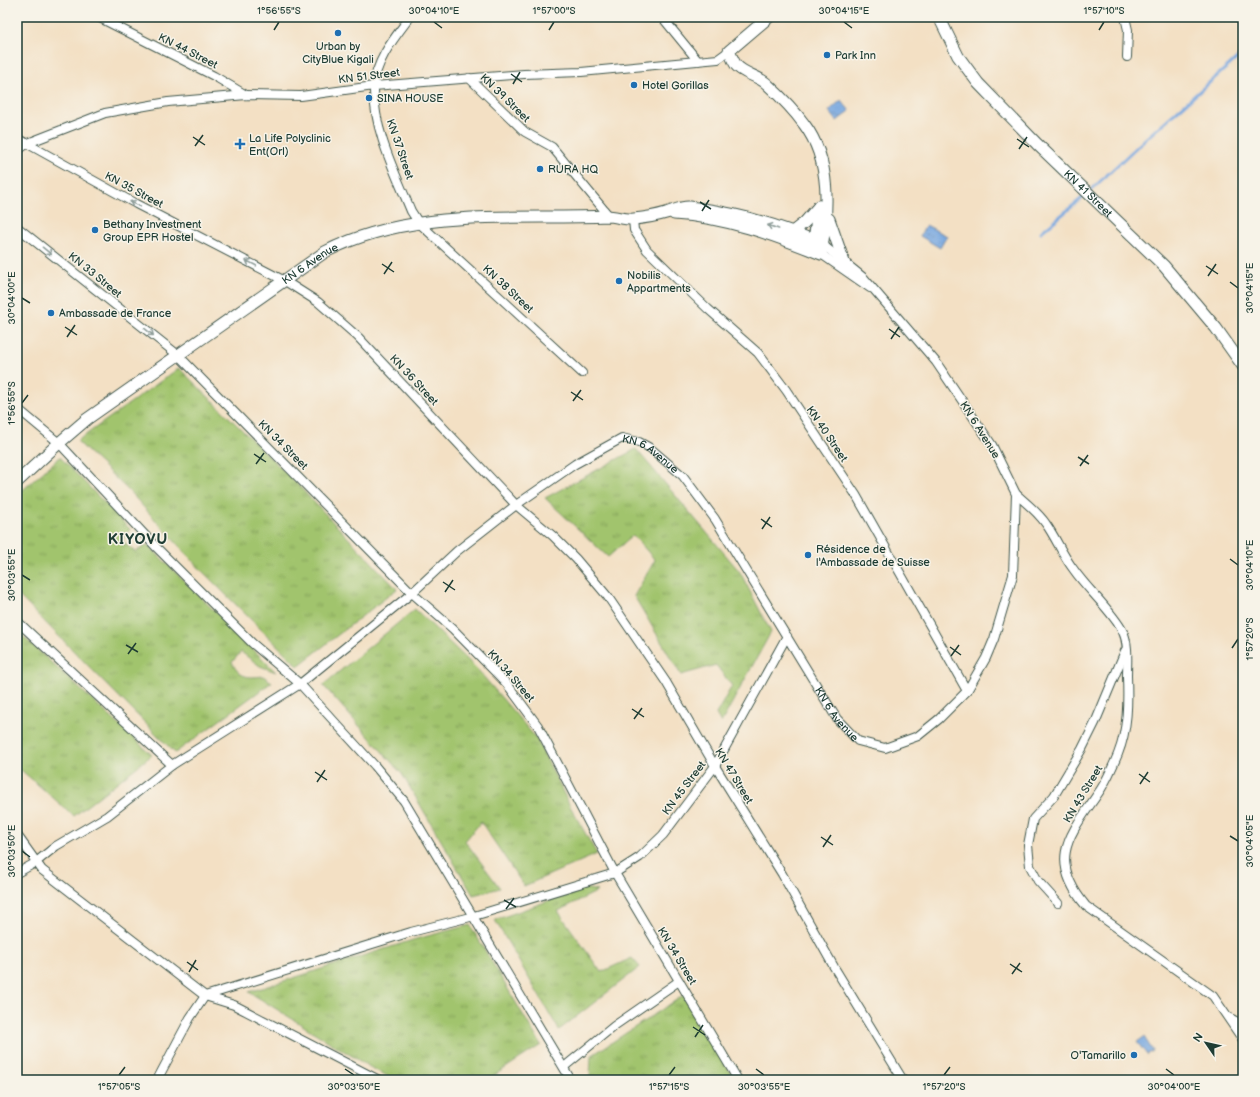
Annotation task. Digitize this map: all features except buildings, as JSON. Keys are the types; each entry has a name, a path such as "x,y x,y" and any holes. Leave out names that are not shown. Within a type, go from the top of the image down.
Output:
{"main road":[{"path":"769,17 729,51 736,65 766,82 804,124 817,148 815,160 823,207 844,262"},
{"name":"KN 41 Street","path":"939,17 958,56 978,83 1037,144 1164,266 1216,328 1243,366"},
{"name":"KN 6 Avenue","path":"17,482 58,443 87,419 326,252 349,240 418,222 500,216 570,218 609,216 633,220 687,207 752,220 791,233 818,248"},
{"path":"791,233 823,207"},
{"path":"818,248 823,207"},
{"name":"KN 6 Avenue","path":"666,213 686,214 733,224 818,248"}],"street":[{"name":"KN 44 Street","path":"98,17 214,76 246,95"},
{"name":"KN 37 Street","path":"410,17 388,48 381,62 374,86 377,120 382,138 411,211 418,222"},
{"path":"662,17 698,61"},
{"path":"1125,17 1128,30 1127,57"},
{"name":"KN 51 Street","path":"17,151 28,143 105,113 168,102 246,95 301,96 374,86 469,78 581,72 718,59 729,51"},
{"name":"KN 39 Street","path":"469,78 525,132 552,147 609,216"},
{"name":"KN 35 Street","path":"17,138 136,204 285,281"},
{"name":"KN 40 Street","path":"633,220 634,230 647,250 708,309 758,353 786,390 856,495 967,691"},
{"name":"KN 38 Street","path":"418,222 582,373"},
{"name":"KN 33 Street","path":"17,227 178,355"},
{"name":"KN 6 Avenue","path":"17,874 35,863 56,846 106,816 172,765 300,684 412,593 457,551 516,505 575,464 622,438 639,442 650,448 683,476 715,519 837,719 858,742 885,748 918,736 939,719 967,691 986,658 994,639 1013,574 1016,494 992,445 936,362 864,278 844,262 818,248"},
{"name":"KN 6 Avenue","path":"818,248 876,292"},
{"name":"KN 36 Street","path":"285,281 318,302 358,337 516,505"},
{"name":"KN 34 Street","path":"178,355 412,593 454,629 507,684 538,726 615,874 738,1080"},
{"path":"17,408 58,443 156,548 252,642 300,684 375,766 404,801 571,1080"},
{"name":"KN 43 Street","path":"1016,494 1046,524 1073,569 1123,632 1128,646 1128,698 1124,734 1116,759 1101,788 1074,830 1067,845 1065,862 1067,876 1074,892 1086,906 1212,996 1229,1017 1243,1040"},
{"name":"KN 47 Street","path":"516,505 553,536 576,559 608,597 666,682 715,766 782,874 834,967 903,1080"},
{"path":"17,621 172,765"},
{"name":"KN 45 Street","path":"205,996 411,932 474,916 615,874 640,857 662,835 715,766 787,636"},
{"path":"1058,903 1038,881 1030,866 1028,844 1033,819 1054,796 1082,749 1095,724 1128,646"},
{"path":"17,835 35,863 42,870 205,996 234,1005 379,1080"},
{"path":"564,1066 614,1026 679,981"},
{"path":"157,1080 190,1018 205,996"},
{"path":"1229,1017 1243,1025"}],"green space":[{"path":"179,368 294,481 397,589 298,666 201,570 129,491 77,441"},
{"path":"636,449 740,572 771,632 721,723 716,714 732,686 716,665 681,675 634,596 655,560 633,535 608,557 545,498"},
{"path":"60,457 130,529 122,541 135,552 148,545 276,672 260,666 241,652 232,662 241,674 248,677 263,676 272,682 175,753 17,594 17,495"},
{"path":"415,609 477,669 536,738 571,808 597,854 524,886 481,822 465,841 500,888 473,895 402,774 323,685"},
{"path":"17,631 152,755 74,816 21,770 17,772"},
{"path":"584,888 598,891 558,911 601,972 632,958 640,967 559,1030 495,920"},
{"path":"470,925 541,1045 487,1080 395,1080 368,1066 249,992 416,939"},
{"path":"684,995 735,1080 592,1080 590,1076 591,1056"}],"water":[{"path":"841,100 850,111 837,121 829,111"},
{"path":"926,225 947,236 940,248 920,236"},
{"path":"1144,1037 1153,1051 1147,1055 1137,1042"}],"waterway":[{"path":"1090,191 1143,141 1243,53"},
{"path":"1041,232 1086,195"}],"place":[{"name":"Urban by CityBlue Kigali","path":"338,33"},
{"name":"Park Inn","path":"827,55"},
{"name":"Hotel Gorillas","path":"634,85"},
{"name":"SINA HOUSE","path":"369,98"},
{"name":"La Life Polyclinic Ent(Orl)","path":"240,144"},
{"name":"RURA HQ","path":"540,169"},
{"name":"Bethany Investment Group EPR Hostel","path":"95,230"},
{"name":"Nobilis Appartments","path":"619,281"},
{"name":"Ambassade de France","path":"51,313"},
{"name":"Résidence de l'Ambassade de Suisse","path":"808,555"},
{"name":"O'Tamarillo","path":"1134,1055"}],"district":[{"name":"KIYOVU","path":"138,539"}]}
